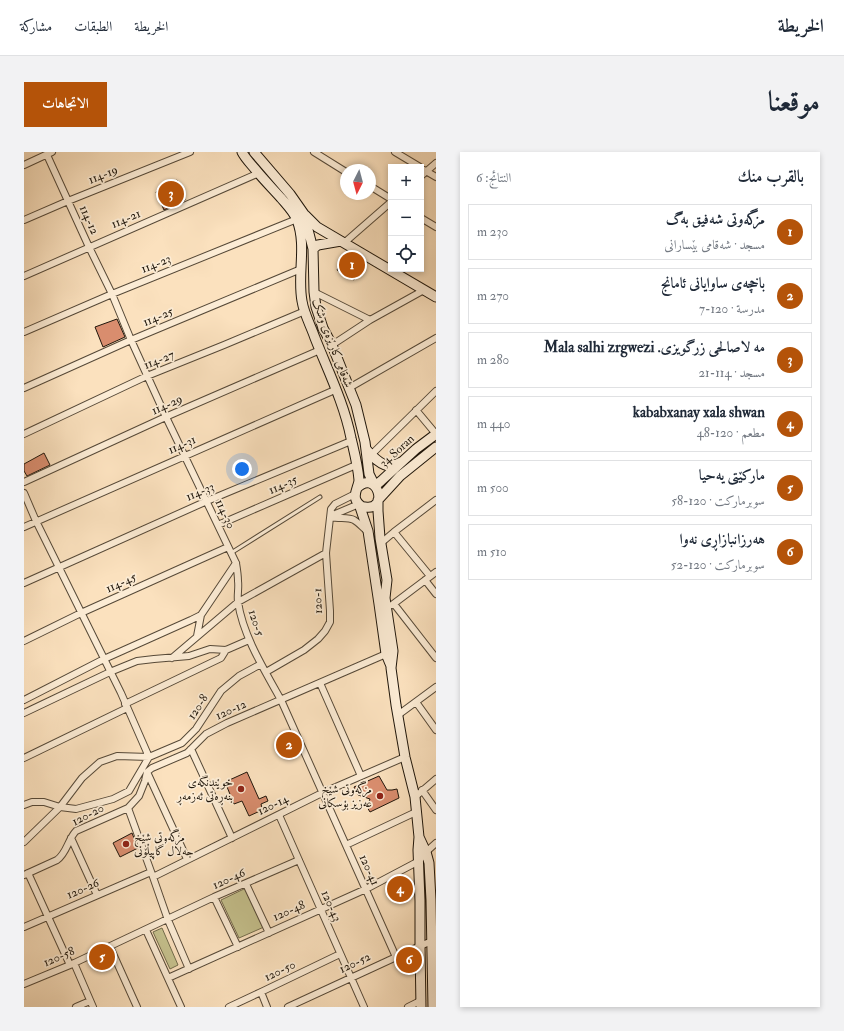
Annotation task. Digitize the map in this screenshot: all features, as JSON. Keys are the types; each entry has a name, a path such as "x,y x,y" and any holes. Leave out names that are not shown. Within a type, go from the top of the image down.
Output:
{"main road":[{"name":"شەقامی کارێزەی وشک","path":"242,152 289,207 301,216"},
{"name":"شەقامی کارێزەی وشک","path":"254,152 290,194 301,216 313,249 314,292 316,307 323,328 332,345 356,405 368,452 369,474 375,486"},
{"name":"شەقامی کارێزەی وشک","path":"301,216 302,301 344,408 359,481 356,491"},
{"path":"301,216 317,227 436,297"},
{"path":"313,249 318,245 342,242"},
{"name":"34 Soran","path":"375,486 416,449 436,434"},
{"name":"34 Soran","path":"378,500 400,476 436,447"},
{"path":"368,452 383,465 392,466 402,462"},
{"path":"382,589 387,580 378,511 379,492 375,486 371,484 364,484 356,491 356,500 359,504 368,531 382,589 386,654 391,668 405,757 415,797 419,837 422,1004"},
{"path":"359,504 370,507 377,503 378,500"},
{"path":"382,589 386,598 393,651 391,668"},
{"path":"419,837 426,852 429,864 434,900 432,941 434,986 433,1007"}],"street":[{"name":"114-19","path":"24,220 190,152"},
{"path":"314,152 340,168"},
{"path":"395,152 414,164"},
{"name":"114-12","path":"50,153 68,201 112,294"},
{"path":"24,165 50,153"},
{"path":"424,168 436,163"},
{"path":"424,170 436,177"},
{"name":"114-21","path":"24,276 259,173"},
{"path":"376,190 390,200"},
{"path":"342,242 388,204"},
{"name":"114-23","path":"24,332 301,216"},
{"path":"424,220 436,227"},
{"name":"114-25","path":"24,388 131,340 302,269"},
{"path":"332,345 370,320 424,290"},
{"path":"314,292 370,320"},
{"name":"114-30","path":"112,294 147,376 228,547"},
{"name":"114-27","path":"24,434 147,376 305,310"},
{"path":"349,388 436,338"},
{"name":"114-29","path":"24,482 166,417 320,350"},
{"name":"114-31","path":"24,527 337,389"},
{"path":"368,452 416,410 436,390"},
{"path":"416,410 436,434"},
{"name":"114-33","path":"24,583 207,501 351,441"},
{"name":"114-35","path":"218,525 356,464"},
{"path":"330,519 331,509 335,504 356,491"},
{"path":"24,493 36,522 104,659 149,757"},
{"path":"381,543 436,500"},
{"path":"330,519 334,514 359,504"},
{"path":"330,519 346,518 354,520 368,531"},
{"name":"120-1","path":"266,672 304,650 318,639 330,622 326,553 330,519"},
{"path":"394,532 427,578 436,594"},
{"name":"120-5","path":"228,547 236,562 238,602 249,640 281,700"},
{"name":"114-45","path":"24,641 81,613 228,547"},
{"path":"172,658 238,602 326,553"},
{"path":"197,636 201,615 236,562"},
{"path":"436,572 392,605 436,658"},
{"path":"24,700 104,659 201,615"},
{"path":"24,713 110,672 137,661 189,656 210,650 226,650 249,640"},
{"path":"24,758 221,658 226,650"},
{"name":"120-12","path":"147,772 152,768 187,753 206,734 227,723 386,654"},
{"name":"120-8","path":"149,757 182,743 196,729 221,691 239,676 261,664"},
{"path":"320,683 361,776"},
{"path":"398,715 436,687"},
{"name":"120-41","path":"281,700 396,957"},
{"path":"416,702 436,730"},
{"path":"191,749 232,838"},
{"path":"24,842 60,807 82,778 100,762 117,756 149,757"},
{"path":"24,804 44,802 60,807 76,809 113,799 129,791 149,757"},
{"path":"322,793 405,757"},
{"name":"120-14","path":"152,875 232,838 322,793 405,757"},
{"path":"147,772 188,859"},
{"name":"120-20","path":"26,874 60,858 76,831 128,808 139,796 147,772"},
{"path":"415,797 436,779"},
{"path":"422,790 436,810"},
{"path":"128,808 168,920 189,969"},
{"path":"346,845 416,812"},
{"name":"120-43","path":"279,815 364,1007"},
{"path":"71,838 97,895"},
{"path":"419,861 436,843"},
{"name":"120-46","path":"168,920 214,897 299,860"},
{"name":"120-48","path":"168,978 366,888 419,861"},
{"path":"26,874 92,1004 76,1007"},
{"name":"120-26","path":"24,927 97,895 152,875"},
{"path":"246,884 269,933"},
{"path":"214,897 238,947"},
{"name":"120-58","path":"24,984 72,964 168,920"},
{"path":"146,930 181,1007"},
{"name":"120-52","path":"288,1007 432,941"},
{"path":"110,946 137,1007"},
{"name":"120-50","path":"228,1007 340,954"},
{"path":"261,992 267,1007"},
{"path":"408,1007 422,1004"}],"lane":[{"path":"231,553 320,497"}],"shaded area":[{"path":"246,888 264,927 239,938 221,900"},
{"path":"162,928 178,965 170,969 153,932"}],"building":[{"path":"177,180 185,200 164,210 156,192"},
{"path":"348,252 365,262 354,280 337,270"},
{"path":"117,319 125,337 103,347 95,327"},
{"path":"44,453 50,465 27,476 24,471 24,464"},
{"name":"خوێندنگەی بنەڕەتی ئەزمەڕ","path":"247,772 259,799 266,796 268,801 261,804 262,808 259,809 260,811 249,816 242,801 234,804 225,782"},
{"name":"مزگەوتی شێخ عەزیز بۆسکانی","path":"379,776 387,790 397,789 399,798 370,812 367,807 370,799 358,795 354,787"},
{"path":"132,833 138,848 120,857 113,843"},
{"path":"403,883 406,890 399,894 395,888"},
{"path":"414,954 414,963 403,968 399,960"}],"place":[{"name":"مه لاصالحی زرگویزی. Mala salhi zrgwezi","path":"171,194"},
{"name":"مزگەوتی شەفیق بەگ","path":"352,265"},
{"name":"باخچەی ساوایانی ئامانج","path":"289,745"},
{"name":"خوێندنگەی بنەڕەتی ئەزمەڕ","path":"241,789"},
{"name":"مزگەوتی شێخ عەزیز بۆسکانی","path":"380,796"},
{"name":"مزگەوتی شێخ جەلال گاپیڵۆنی","path":"126,844"},
{"name":"kababxanay xala shwan","path":"400,889"},
{"name":"مارکێتی یەحیا","path":"102,957"},
{"name":"هەرزانبازاڕی نەوا","path":"409,960"}]}
